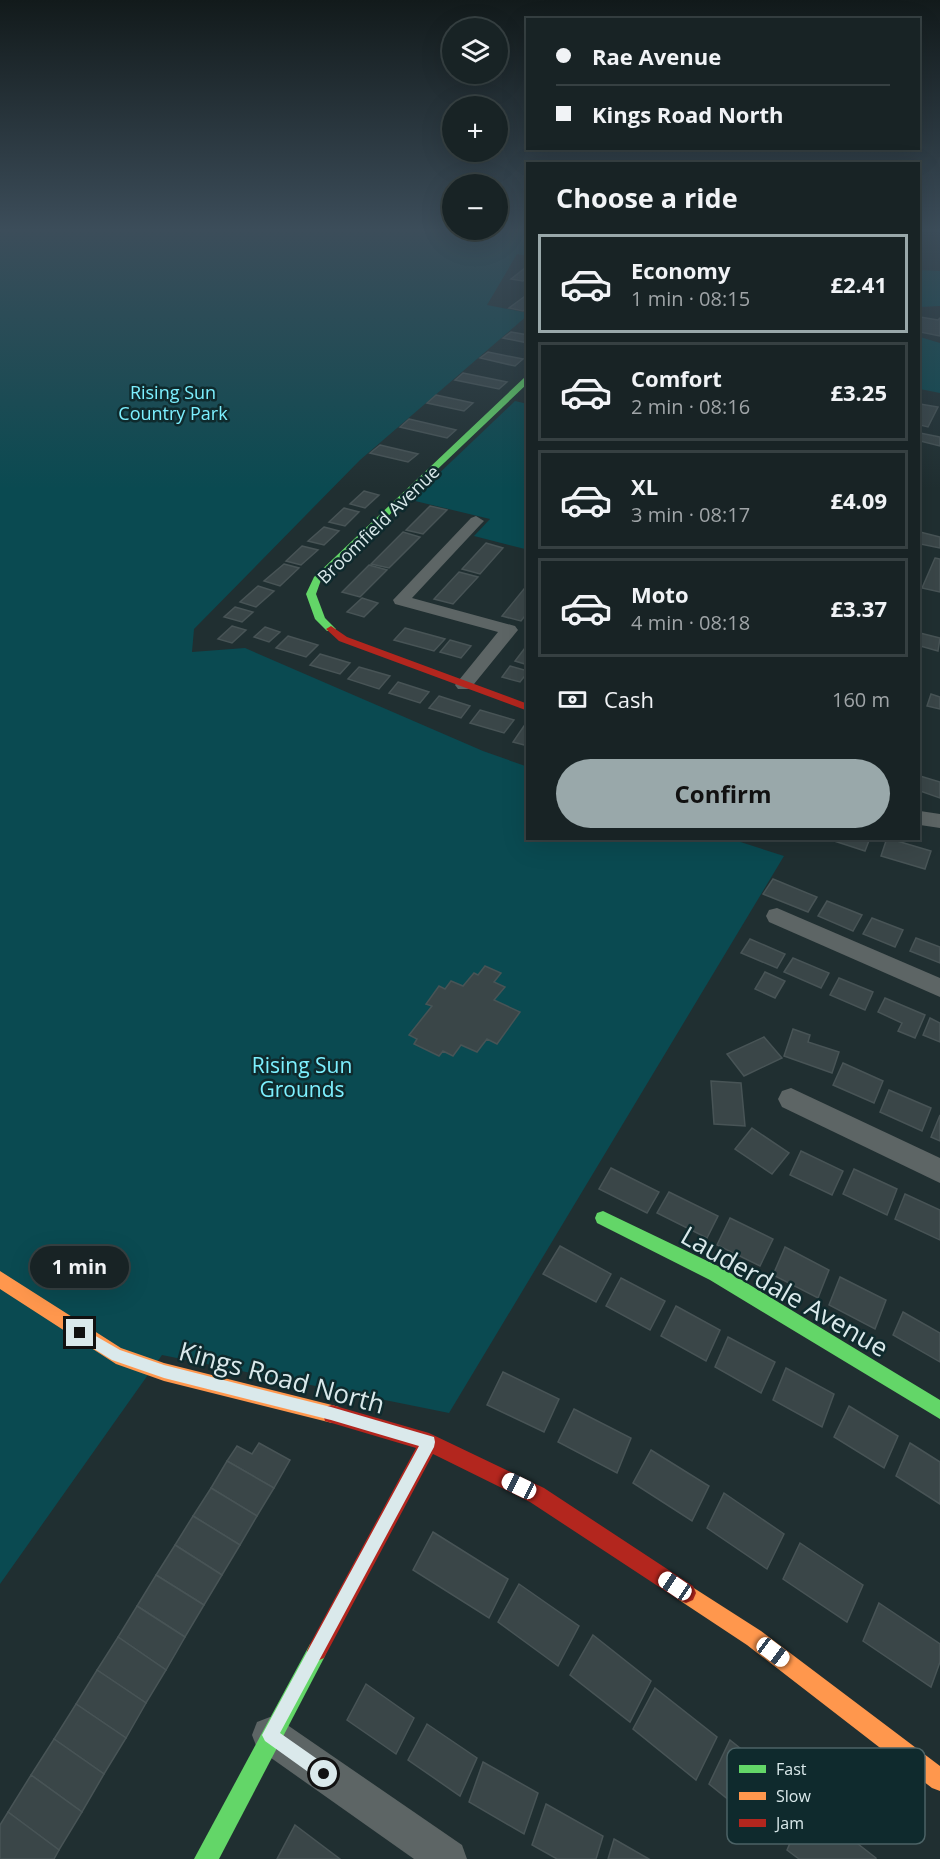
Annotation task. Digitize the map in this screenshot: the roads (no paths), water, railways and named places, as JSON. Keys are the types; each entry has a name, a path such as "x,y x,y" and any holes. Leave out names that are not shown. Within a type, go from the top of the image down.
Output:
{"street":[{"name":"Broomfield Avenue","path":"526,381 317,579 311,594 320,619 343,639 526,707"},
{"path":"464,685 509,630 401,600 476,521"},
{"path":"920,818 940,821"},
{"path":"777,916 940,988"},
{"path":"791,1099 940,1171"},
{"name":"Lauderdale Avenue","path":"603,1218 716,1274 940,1410"},
{"name":"Kings Road North","path":"0,1279 116,1355 164,1372 331,1414 429,1442 537,1495 754,1638 898,1748"},
{"path":"206,1859 270,1735 429,1442"},
{"path":"270,1735 448,1859"},
{"name":"Kings Road North","path":"925,1769 940,1780"}],"park label":[{"name":"Rising Sun Country Park","path":"173,402"},
{"name":"Rising Sun Grounds","path":"302,1077"}]}
